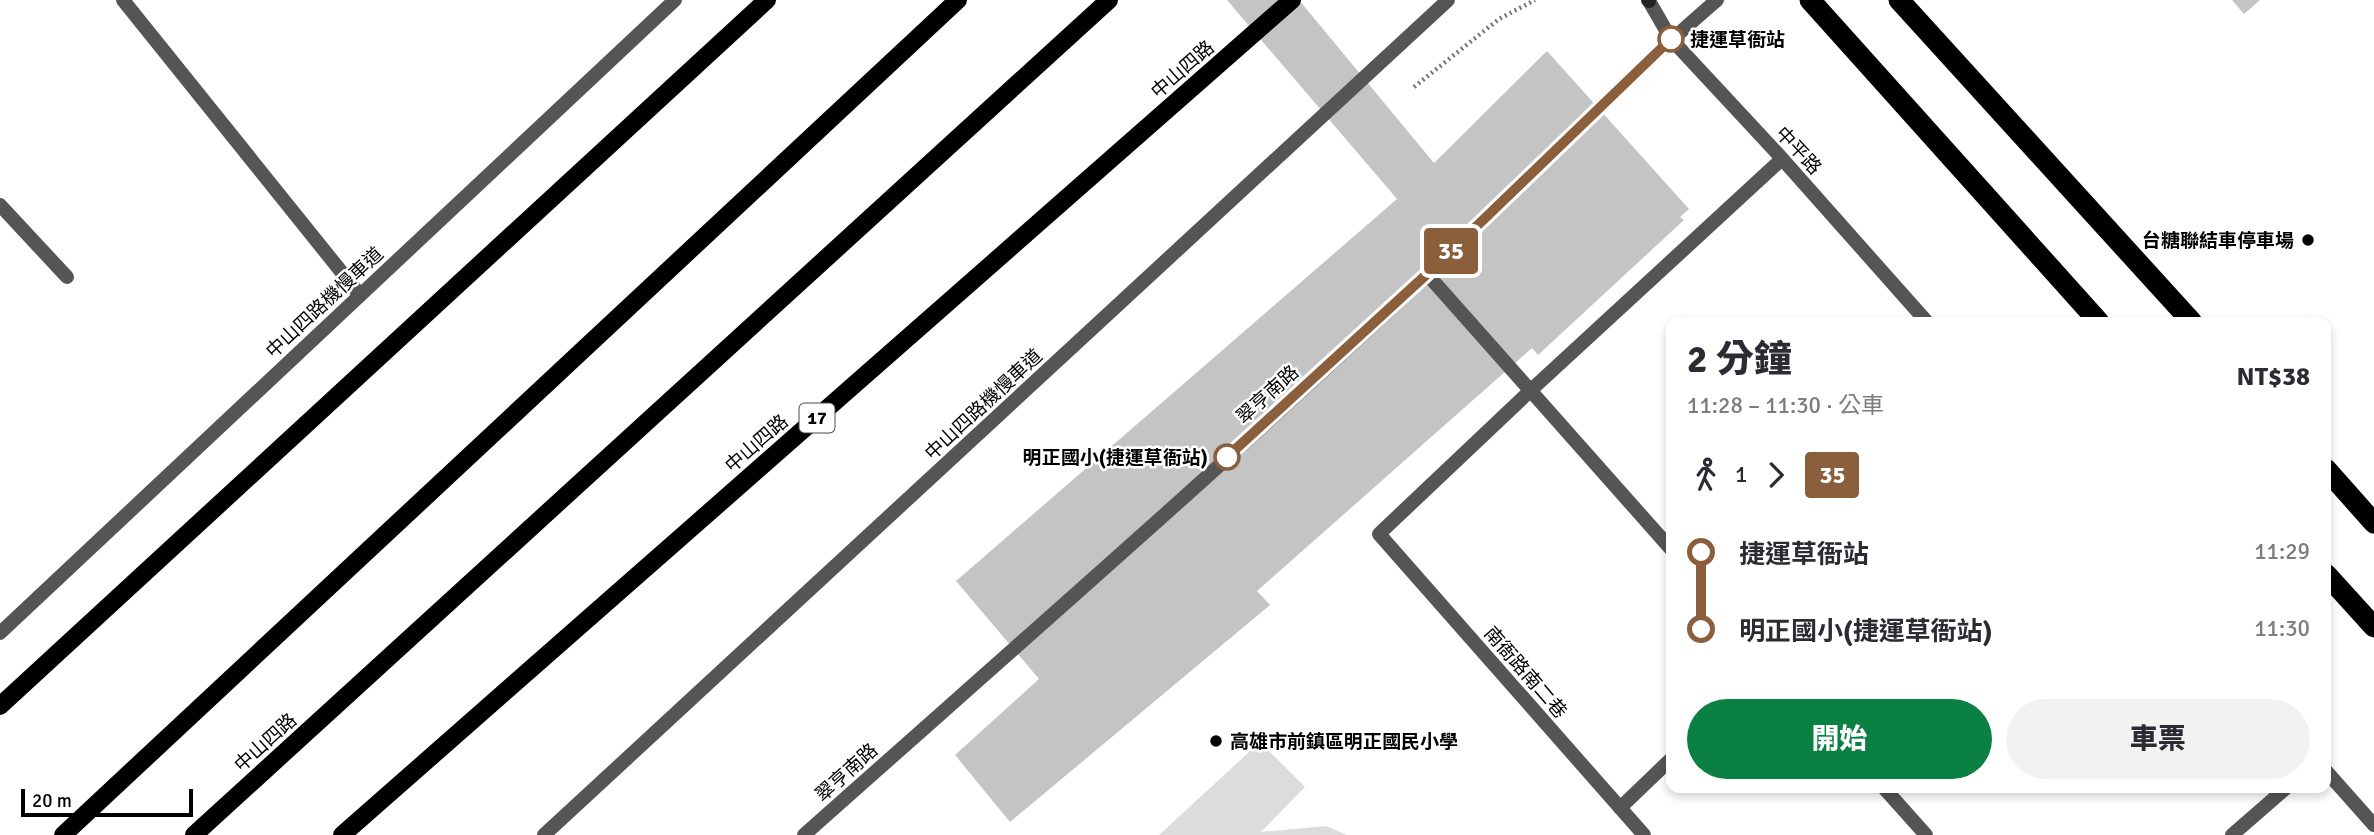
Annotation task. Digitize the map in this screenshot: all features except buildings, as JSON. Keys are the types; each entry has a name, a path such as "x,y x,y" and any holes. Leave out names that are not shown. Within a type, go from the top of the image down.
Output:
{"highway":[{"path":"1810,0 2095,317"},
{"path":"1899,0 2187,317"},
{"path":"2331,475 2374,523"},
{"path":"2331,580 2374,627"}],"main road":[{"path":"0,706 767,0"},
{"path":"63,835 958,0"},
{"name":"中山四路","path":"194,835 1109,0"},
{"name":"中山四路","path":"342,835 1292,0"}],"street":[{"path":"123,0 360,295"},
{"name":"中山四路機慢車道","path":"0,633 675,0"},
{"name":"中山四路機慢車道","path":"544,835 1448,0"},
{"name":"中平路","path":"1649,0 1671,39 1923,317"},
{"name":"翠亨南路","path":"804,835 1133,542 1427,274 1671,39 1717,0"},
{"path":"1530,391 1782,159"},
{"path":"0,205 66,277"},
{"path":"1427,274 1666,543"},
{"name":"南衙路南二巷","path":"1530,391 1379,534 1644,835"},
{"path":"1620,808 1666,764"},
{"path":"2331,777 2374,825"},
{"path":"1888,793 1926,835"},
{"path":"2232,835 2280,793"}],"shaded area":[{"path":"1260,742 1305,787 1261,832 1326,826 1347,835 1159,835"}],"bus line":[{"name":"35","path":"1227,457 1427,274 1671,39"}],"place":[{"name":"捷運草衙站","path":"1671,39"},
{"name":"台糖聯結車停車場","path":"2308,240"},
{"name":"明正國小(捷運草衙站)","path":"1227,457"},
{"name":"高雄市前鎮區明正國民小學","path":"1216,741"}]}
